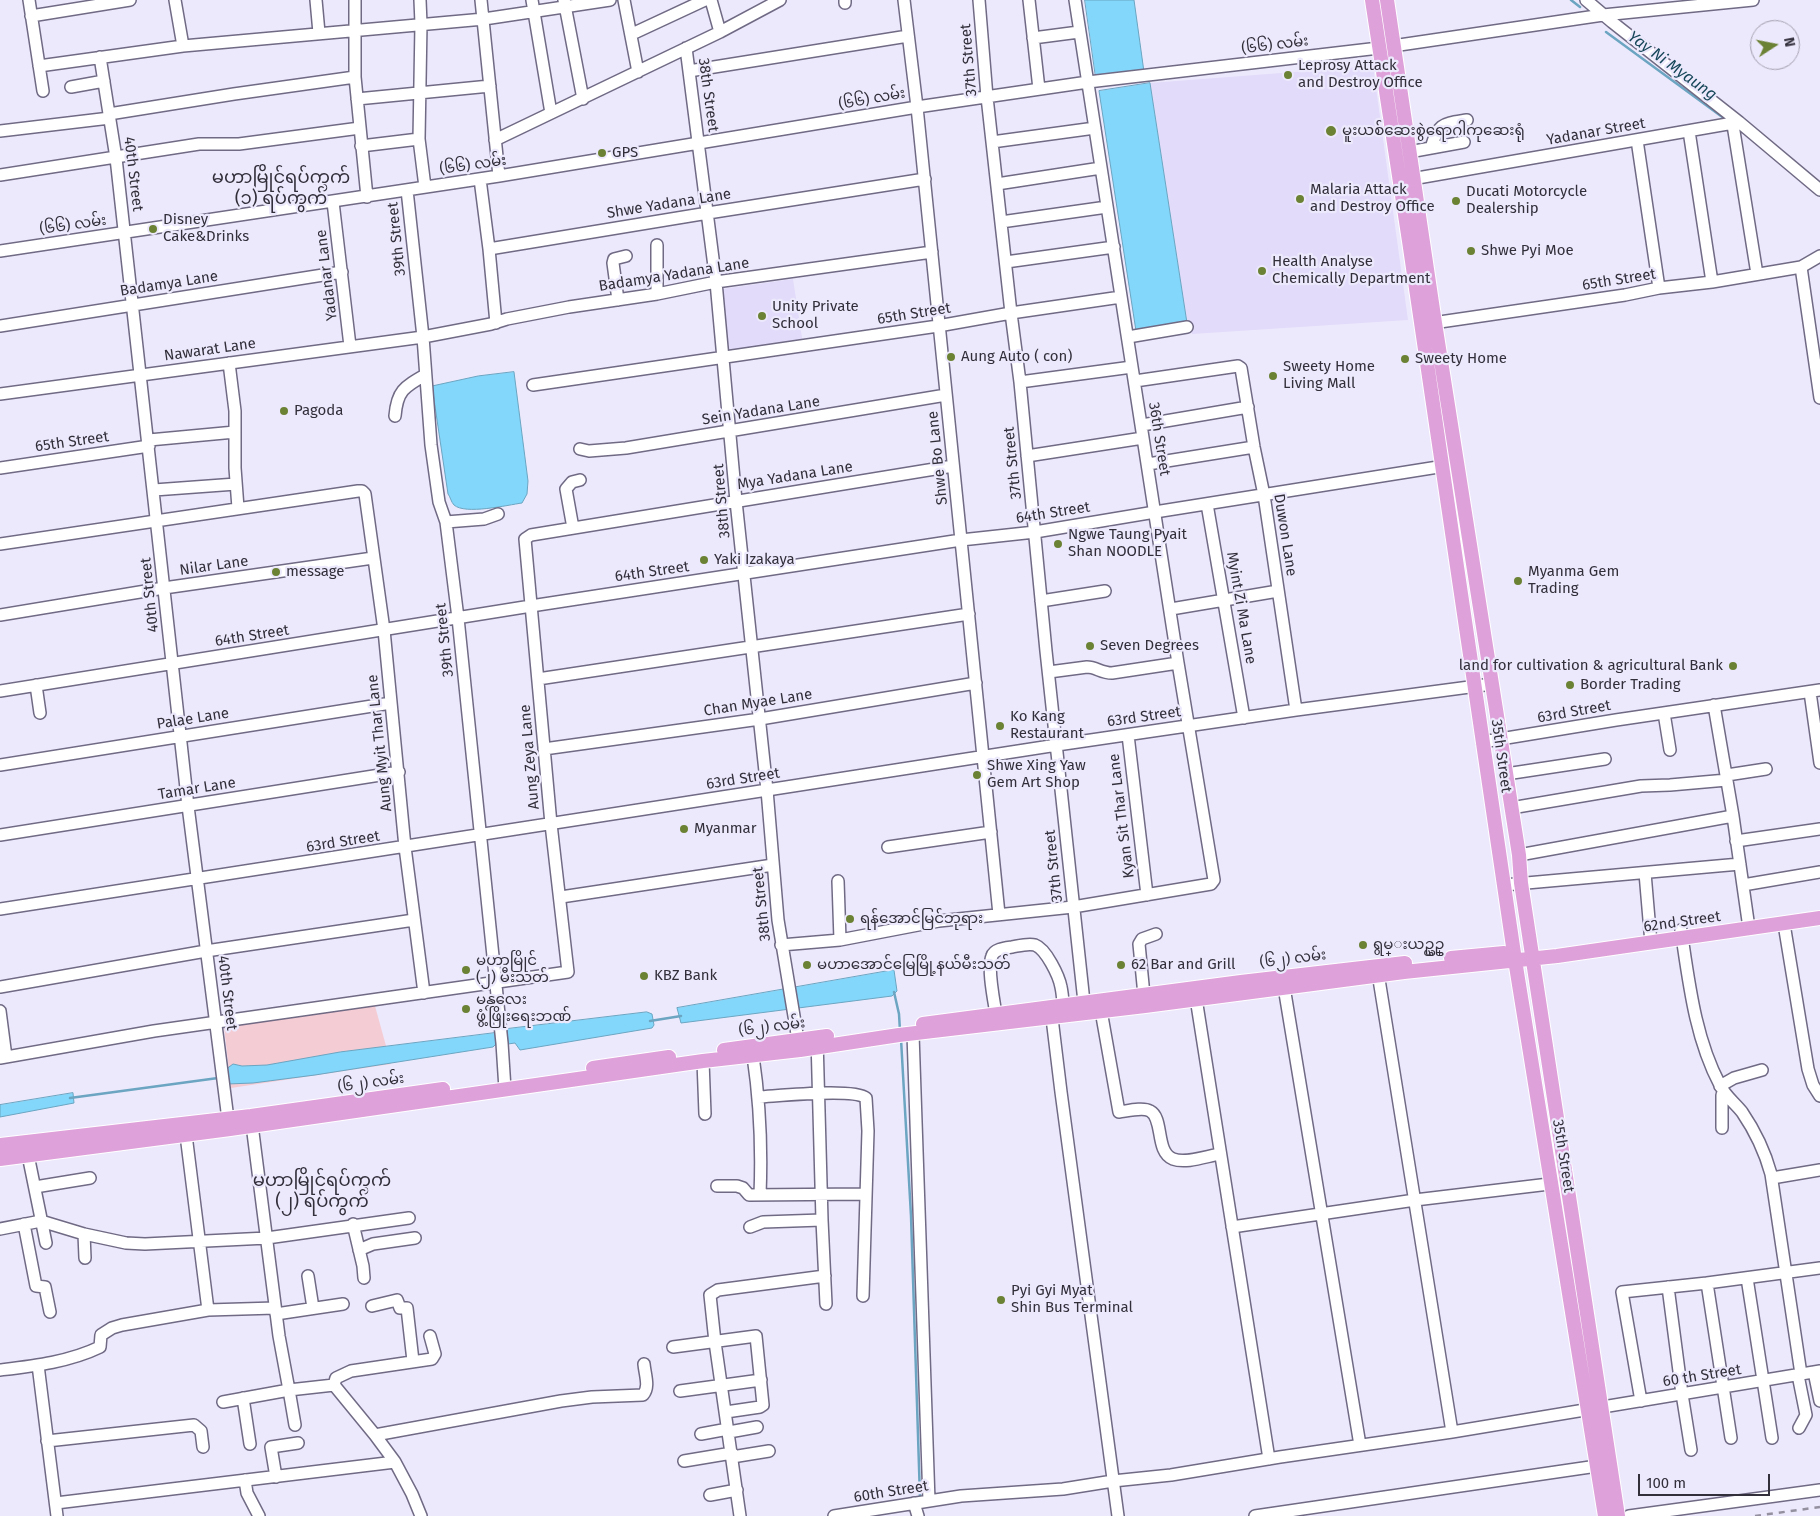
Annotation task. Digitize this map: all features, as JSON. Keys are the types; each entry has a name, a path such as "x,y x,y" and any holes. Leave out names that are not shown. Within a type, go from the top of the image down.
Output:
{"main road":[{"name":"35th Street","path":"1372,0 1379,48 1406,180 1428,324 1457,464 1519,855 1521,883 1566,1182 1595,1409 1597,1466 1605,1516"},
{"name":"35th Street","path":"1387,0 1410,152 1406,180"},
{"name":"35th Street","path":"1428,324 1442,466 1514,956 1551,1184 1618,1516"},
{"name":"62nd Street","path":"1549,953 1748,925 1820,911"},
{"name":"62nd Street","path":"1748,925 1784,924 1820,918"},
{"name":"(၆၂) လမ်း","path":"505,1084 752,1056 818,1042 1378,971 1549,953"},
{"name":"(၆၂) လမ်း","path":"1100,1006 1144,995 1195,994"},
{"name":"(၆၂) လမ်း","path":"904,1031 996,1014 1058,1012"},
{"name":"(၆၂) လမ်း","path":"0,1145 229,1124 798,1040 818,1042"},
{"name":"(၆၂) လမ်း","path":"0,1159 186,1129"}],"street":[{"path":"29,0 43,90"},
{"path":"31,16 130,0"},
{"path":"174,0 183,46"},
{"path":"316,0 319,33"},
{"name":"39th Street","path":"355,0 355,77 367,197"},
{"path":"420,0 419,139 425,187"},
{"path":"481,0 499,176"},
{"path":"39,66 183,46 484,19 533,6 610,0"},
{"path":"624,0 638,72"},
{"path":"632,34 705,0"},
{"path":"711,0 720,32"},
{"path":"495,140 720,32 780,0"},
{"name":"Shwe Bo Lane","path":"904,0 925,179 999,914"},
{"name":"37th Street","path":"979,0 987,97 1020,382 1041,601 1085,1008"},
{"path":"1029,0 1039,89"},
{"name":"36th Street","path":"1075,0 1213,882 1147,894"},
{"path":"1586,0 1820,190"},
{"name":"(၆၆) လမ်း","path":"0,251 367,197 917,107 1039,89 1379,48 1603,15 1753,0"},
{"path":"564,4 583,99"},
{"path":"533,6 551,113"},
{"path":"1033,38 1079,32"},
{"path":"689,72 908,36"},
{"name":"38th Street","path":"686,48 716,282 781,945 798,1040"},
{"name":"40th Street","path":"100,57 116,158 134,305 196,880 229,1124"},
{"path":"0,131 110,116 234,94 355,77"},
{"path":"71,87 104,81"},
{"path":"357,99 490,86"},
{"path":"1431,148 1434,137 1441,126 1467,120"},
{"path":"1736,123 1757,274"},
{"name":"Yadanar Street","path":"1406,180 1736,123"},
{"path":"0,175 199,144 239,144 360,128"},
{"path":"992,142 1095,128"},
{"path":"1689,132 1712,282"},
{"path":"361,146 419,139"},
{"path":"1637,140 1659,288"},
{"path":"1410,152 1464,142"},
{"path":"997,184 1101,168"},
{"path":"480,179 496,323"},
{"name":"Shwe Yadana Lane","path":"489,250 925,179"},
{"name":"39th Street","path":"407,190 423,337 431,445 439,502 446,522 458,618 505,1084"},
{"name":"Yadanar Lane","path":"333,202 350,346"},
{"path":"1001,222 1107,207"},
{"path":"657,245 657,294"},
{"path":"1006,262 1114,247"},
{"name":"Badamya Yadana Lane","path":"423,337 496,323 533,313 657,294 716,282 932,252"},
{"path":"618,300 614,259 626,256"},
{"name":"65th Street","path":"1428,324 1801,267 1820,256"},
{"path":"1801,267 1820,398"},
{"name":"Badamya Lane","path":"0,326 342,272"},
{"name":"65th Street","path":"533,385 940,326 1011,313 1122,297"},
{"path":"1128,337 1187,326"},
{"name":"Nawarat Lane","path":"0,394 423,337"},
{"path":"0,544 238,508 235,411 229,362"},
{"name":"Duwon Lane","path":"1135,381 1240,366 1264,495 1296,710"},
{"path":"1020,382 1132,367"},
{"path":"395,416 396,401 400,394 410,383 425,375"},
{"name":"Sein Yadana Lane","path":"580,449 589,451 626,448 946,396"},
{"path":"1142,425 1248,407"},
{"name":"65th Street","path":"0,468 149,443 235,432"},
{"path":"1027,456 1143,438"},
{"path":"1148,464 1254,447"},
{"name":"64th Street","path":"0,691 531,606 961,540 1035,532 1457,464"},
{"name":"Mya Yadana Lane","path":"525,539 531,535 953,466"},
{"path":"573,528 566,489 572,482 580,480"},
{"path":"154,490 236,484"},
{"name":"Aung Myit Thar Lane","path":"238,508 358,491 362,491 365,494 384,630 405,847 424,993"},
{"name":"Myint Zi Ma Lane","path":"1207,504 1244,718"},
{"path":"446,522 484,519 498,514"},
{"name":"Aung Zeya Lane","path":"495,983 568,972 551,824 525,539"},
{"name":"Nilar Lane","path":"0,615 164,588 373,558"},
{"path":"1041,601 1104,591"},
{"path":"1170,609 1278,591"},
{"path":"538,679 968,614"},
{"path":"1049,672 1092,667 1103,673 1112,673 1178,663"},
{"name":"Chan Myae Lane","path":"544,749 760,719 976,683"},
{"name":"63rd Street","path":"0,909 481,836 1058,745 1296,710 1492,684"},
{"path":"36,685 40,713"},
{"path":"1815,691 1820,762"},
{"name":"63rd Street","path":"1482,742 1815,691"},
{"name":"Palae Lane","path":"0,765 391,703"},
{"path":"1714,705 1727,777 1748,925"},
{"path":"1664,713 1670,750"},
{"name":"Kyan Sit Thar Lane","path":"1128,735 1147,894"},
{"path":"1506,774 1605,759"},
{"path":"1511,808 1641,786 1670,785 1766,769"},
{"name":"Tamar Lane","path":"0,835 399,772"},
{"path":"1519,855 1733,816"},
{"path":"1736,840 1820,829"},
{"path":"888,847 991,832"},
{"path":"1504,885 1740,864"},
{"path":"561,898 773,865"},
{"path":"1743,885 1820,872"},
{"path":"1645,873 1651,938"},
{"path":"838,880 840,940"},
{"path":"781,945 840,940 939,921 1073,907 1147,894"},
{"path":"0,987 206,951 414,920"},
{"path":"1784,924 1808,1069 1813,1085 1820,1096"},
{"path":"1144,995 1139,944 1142,939 1156,934"},
{"path":"1682,934 1698,1026 1704,1048 1721,1090 1746,1119 1765,1152 1772,1178 1806,1415 1800,1428"},
{"path":"996,1014 992,980 991,958 993,953 1020,945 1034,945 1041,949 1058,977 1061,987 1058,1012 1062,1102 1118,1516"},
{"path":"1378,971 1452,1432"},
{"path":"0,1011 3,1058 154,1031 495,983"},
{"path":"1284,983 1360,1445"},
{"path":"1195,994 1270,1459"},
{"path":"1100,1006 1120,1117 1146,1110 1151,1111 1155,1117 1167,1155 1172,1158 1180,1160 1220,1154"},
{"path":"904,1031 921,1502 918,1516"},
{"path":"818,1042 826,1304"},
{"path":"752,1056 759,1097 762,1142 760,1195"},
{"path":"703,1061 705,1114"},
{"path":"1722,1128 1721,1090 1734,1078 1762,1070"},
{"path":"759,1097 820,1093 858,1094 866,1098 868,1131 863,1296"},
{"path":"252,1121 275,1311 295,1425"},
{"path":"186,1129 210,1310 216,1322"},
{"path":"28,1155 46,1243"},
{"path":"1772,1178 1820,1170"},
{"path":"35,1187 90,1178"},
{"path":"1232,1227 1415,1200 1566,1182"},
{"path":"717,1186 743,1188 747,1195 865,1194"},
{"path":"0,1229 41,1221 84,1234 126,1243 145,1244 267,1238 354,1224 409,1218"},
{"path":"750,1227 763,1222 822,1220"},
{"path":"24,1224 36,1286 45,1287 50,1312"},
{"path":"354,1224 364,1266 364,1278"},
{"path":"84,1234 85,1258"},
{"path":"359,1250 383,1242 415,1238"},
{"path":"1641,1401 1622,1292 1668,1288 1820,1268"},
{"path":"308,1276 313,1308"},
{"path":"740,1516 710,1295 714,1292 825,1276"},
{"path":"1747,1278 1772,1438"},
{"path":"1707,1283 1730,1438"},
{"path":"1668,1288 1691,1450"},
{"path":"372,1306 397,1300 400,1308 407,1308 413,1361"},
{"path":"0,1370 38,1365 87,1353 100,1347 101,1335 112,1328 167,1316 210,1310 275,1311 343,1304"},
{"path":"334,1385 336,1378 345,1372 433,1358 434,1351 430,1336"},
{"path":"673,1347 756,1336 763,1405 726,1412"},
{"path":"375,1435 561,1401 592,1397 643,1395 647,1383 644,1364"},
{"path":"38,1365 57,1516"},
{"path":"1817,1372 1820,1401"},
{"name":"60 th Street","path":"1270,1459 1452,1432 1817,1372"},
{"path":"680,1391 761,1380"},
{"path":"222,1402 289,1390 334,1385"},
{"path":"334,1385 375,1435 394,1462 412,1494 421,1516"},
{"path":"243,1398 250,1444"},
{"path":"47,1442 194,1425 201,1431 203,1447"},
{"path":"701,1434 757,1427"},
{"path":"276,1477 272,1448 298,1443"},
{"path":"684,1461 769,1451"},
{"name":"60th Street","path":"834,1516 952,1498 1063,1489 1113,1481 1172,1475 1270,1459"},
{"path":"56,1503 394,1462"},
{"path":"1255,1516 1597,1466"},
{"path":"245,1480 247,1493 259,1516"},
{"path":"710,1495 737,1490"},
{"path":"1630,1516 1820,1490"}],"shaded area":[{"path":"1373,66 1408,320 1192,334 1187,323 1150,83"},
{"name":"Unity Private School","path":"793,279 803,344 729,354 722,289"},
{"path":"375,1006 391,1064 231,1088 224,1027"}],"water":[{"path":"1085,0 1134,0 1144,72 1096,78"},
{"path":"1150,83 1187,323 1136,331 1099,91"},
{"path":"514,372 528,481 527,494 522,503 477,509 460,508 454,505 448,494 432,386 478,376"},
{"path":"894,970 897,991 892,996 681,1023 677,1008"},
{"path":"647,1012 652,1014 654,1025 652,1028 520,1050 515,1043 508,1044 507,1029"},
{"path":"495,1033 496,1044 493,1047 315,1075 253,1083 227,1084 225,1070 233,1064 242,1066 267,1065 340,1052"},
{"path":"73,1093 74,1103 0,1117 0,1105"}],"waterway":[{"name":"Yay Ni Myaung","path":"1571,0 1580,7"},
{"name":"Yay Ni Myaung","path":"1606,32 1725,119"},
{"path":"894,992 899,1014 900,1031"},
{"path":"650,1021 681,1016"},
{"path":"901,1039 911,1216 920,1498"},
{"path":"70,1098 218,1078"}],"railway":[{"path":"1755,1516 1820,1507"}],"place":[{"name":"Leprosy Attack and Destroy Office","path":"1288,75"},
{"name":"မူးယစ်ဆေးစွဲရောဂါကုဆေးရုံ","path":"1331,131"},
{"name":"GPS","path":"602,153"},
{"name":"Malaria Attack and Destroy Office","path":"1300,199"},
{"name":"Ducati Motorcycle Dealership","path":"1456,201"},
{"name":"Disney Cake&Drinks","path":"153,229"},
{"name":"Shwe Pyi Moe","path":"1471,251"},
{"name":"Health Analyse Chemically Department","path":"1262,271"},
{"name":"Unity Private School","path":"762,316"},
{"name":"Aung Auto ( con)","path":"951,357"},
{"name":"Sweety Home","path":"1405,359"},
{"name":"Sweety Home Living Mall","path":"1273,376"},
{"name":"Pagoda","path":"284,411"},
{"name":"Ngwe Taung Pyait Shan NOODLE","path":"1058,544"},
{"name":"Yaki Izakaya","path":"704,560"},
{"name":"message","path":"276,572"},
{"name":"Myanma Gem Trading","path":"1518,581"},
{"name":"Seven Degrees","path":"1090,646"},
{"name":"land for cultivation & agricultural Bank","path":"1733,666"},
{"name":"Border Trading","path":"1570,685"},
{"name":"Ko Kang Restaurant","path":"1000,726"},
{"name":"Shwe Xing Yaw Gem Art Shop","path":"977,775"},
{"name":"Myanmar","path":"684,829"},
{"name":"ရန်အောင်မြင်ဘုရား","path":"850,919"},
{"name":"ရွမ္းယဥ္ယဥ္","path":"1363,945"},
{"name":"မဟာအောင်မြေမြို့နယ်မီးသတ်","path":"807,965"},
{"name":"62 Bar and Grill","path":"1121,965"},
{"name":"မဟာမြိုင် (၂) မီးသတ်","path":"466,970"},
{"name":"KBZ Bank","path":"644,976"},
{"name":"မန္တလေး ဖွံ့ဖြိုးရေးဘဏ်","path":"466,1009"},
{"name":"Pyi Gyi Myat Shin Bus Terminal","path":"1001,1300"}],"district":[{"name":"မဟာမြိုင်ရပ်ကွက် (၁) ရပ်ကွက်","path":"281,188"},
{"name":"မဟာမြိုင်ရပ်ကွက် (၂) ရပ်ကွက်","path":"322,1191"}]}
